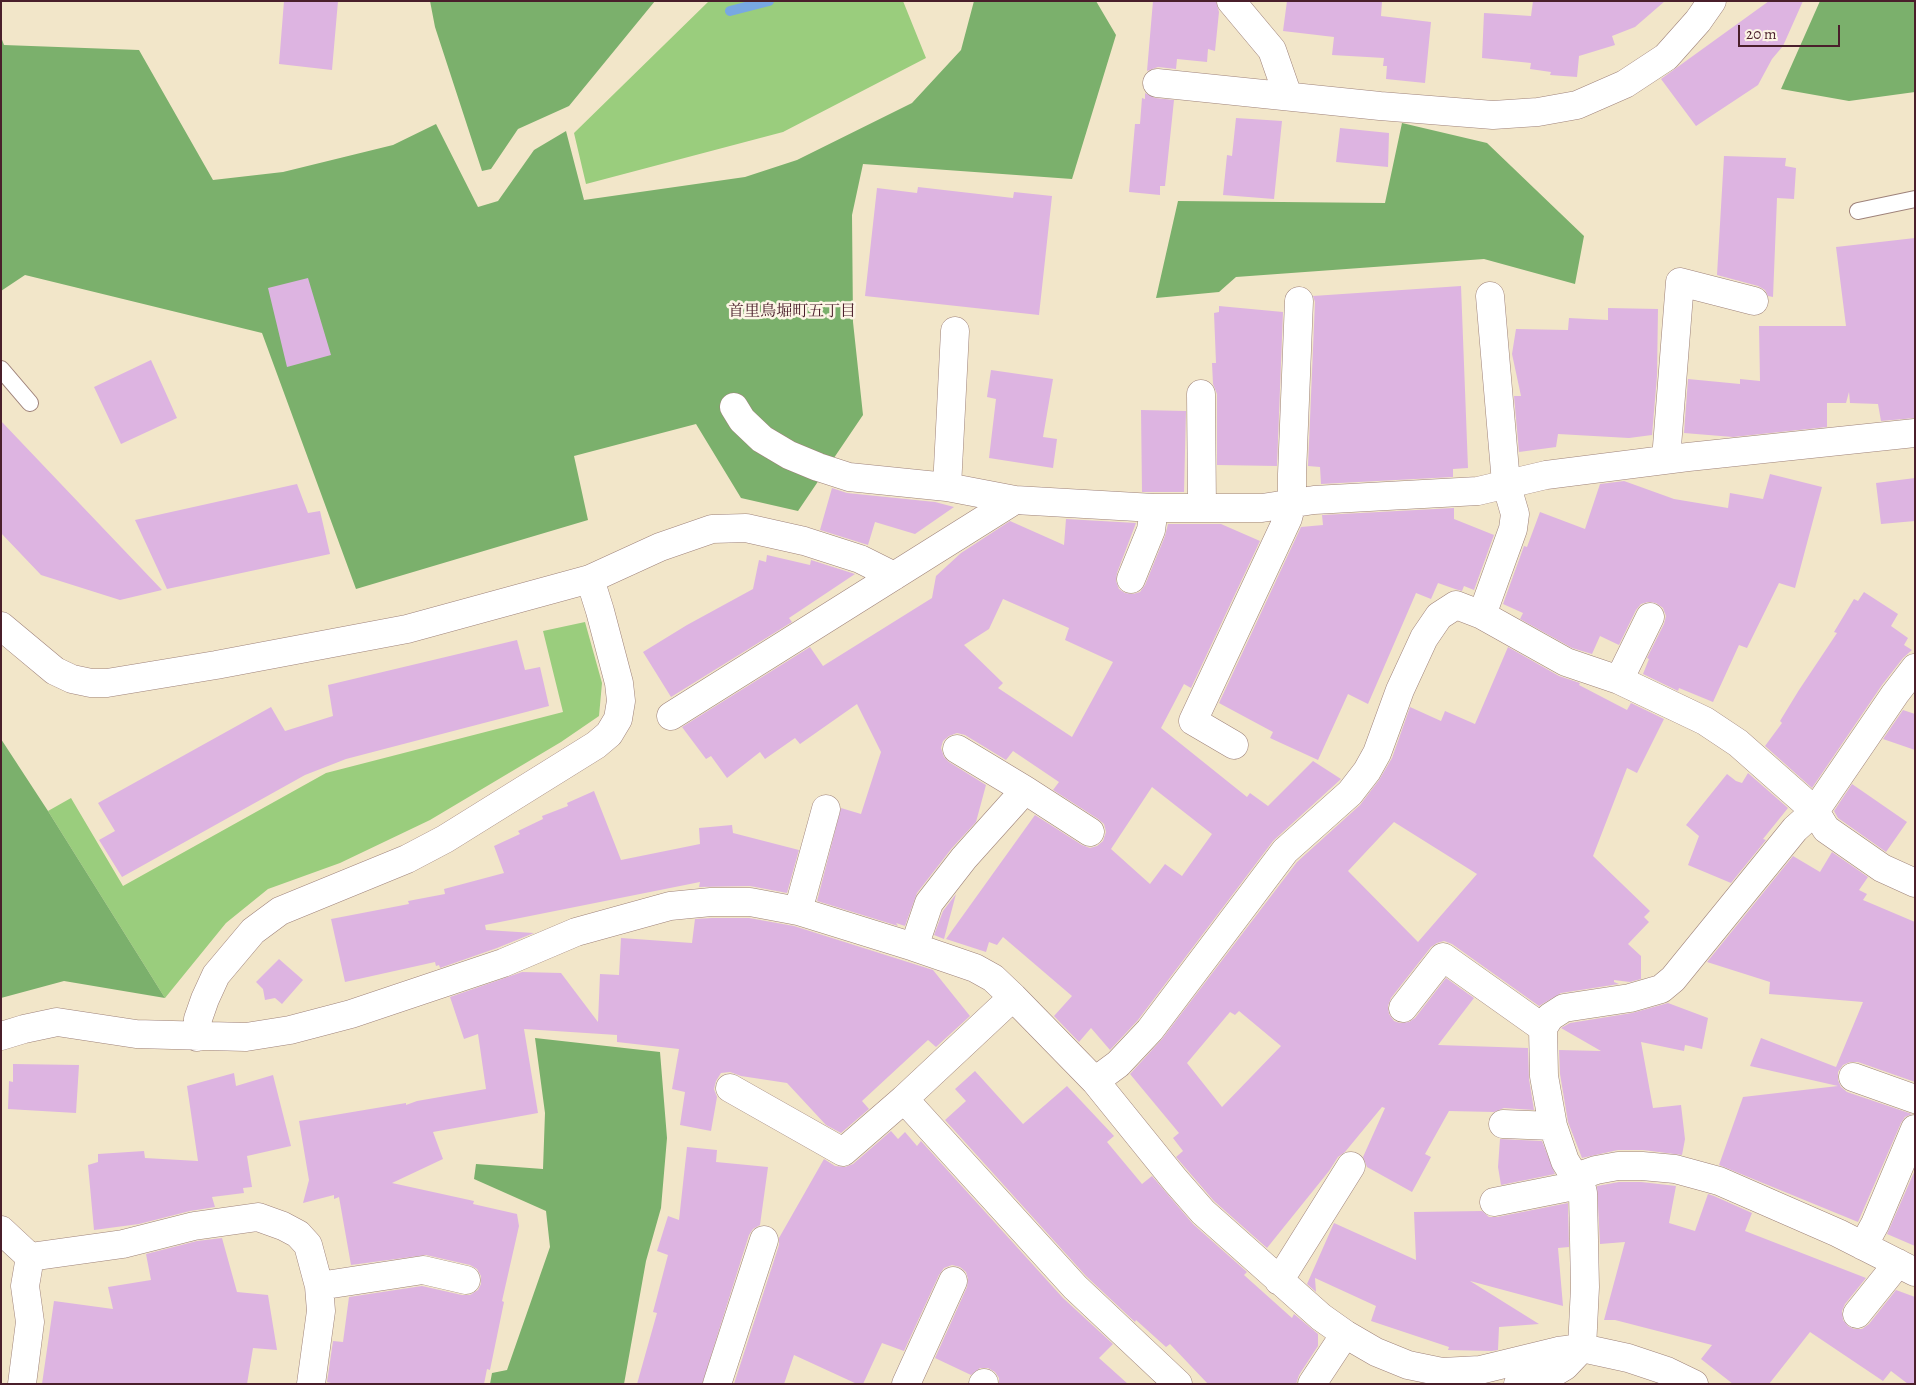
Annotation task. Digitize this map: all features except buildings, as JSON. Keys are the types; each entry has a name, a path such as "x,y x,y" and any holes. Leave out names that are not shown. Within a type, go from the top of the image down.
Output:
{"street":[{"path":"1231,1 1272,50 1288,96"},
{"path":"1157,83 1380,106 1493,115 1538,112 1577,105 1625,84 1666,56 1698,21 1712,1"},
{"path":"1666,459 1680,282 1754,300"},
{"path":"1482,615 1512,530 1515,514 1506,483 1490,296"},
{"path":"1234,745 1193,721 1288,518 1292,503 1299,301"},
{"path":"946,487 955,331"},
{"path":"1201,394 1202,508"},
{"path":"734,407 742,420 762,439 789,455 818,467 849,476 946,487 1015,500 1154,508 1262,508 1314,500 1478,491 1546,475 1666,459 1915,433"},
{"path":"671,716 1015,500"},
{"path":"1131,579 1151,530 1154,508"},
{"path":"1,626 56,671 72,679 91,683 107,683 216,665 407,629 590,579 660,546 712,529 746,528 804,541 860,559 894,576"},
{"path":"197,1037 198,1019 216,975 233,953 259,926 280,911 407,859 445,839 596,745 610,734 618,720 621,701 619,683 590,579"},
{"path":"1095,1081 1118,1064 1150,1030 1285,851 1350,793 1367,771 1377,753 1411,664 1424,638 1439,616 1456,605 1482,615 1566,662 1619,680 1705,720 1738,743 1815,810 1826,829 1882,868 1915,883"},
{"path":"1619,680 1650,617"},
{"path":"1518,1384 1550,1374 1565,1366 1582,1348 1585,1287 1583,1194 1579,1176 1570,1169 1565,1160 1553,1126 1544,1076 1543,1028 1550,1017 1564,1008 1630,998 1661,989 1681,970 1795,829 1815,810 1889,702 1915,668"},
{"path":"957,749 1090,832"},
{"path":"914,947 929,903 964,858 1025,790"},
{"path":"798,911 826,810"},
{"path":"1,1036 24,1028 57,1022 136,1034 246,1037 290,1030 351,1014 503,963 576,932 670,906 711,902 750,902 798,911 914,947 975,968 994,978 1095,1081 1203,1212 1321,1318 1376,1352 1408,1366 1442,1372 1480,1370 1558,1351 1582,1348 1628,1358 1666,1371 1694,1384"},
{"path":"1403,1008 1443,957 1543,1028"},
{"path":"730,1088 843,1152 904,1099 1013,997"},
{"path":"1852,1077 1915,1099"},
{"path":"904,1099 1075,1287 1178,1384"},
{"path":"1503,1124 1553,1126"},
{"path":"1863,1246 1875,1224 1915,1129"},
{"path":"1279,1281 1350,1166"},
{"path":"1494,1202 1569,1186 1579,1176 1596,1170 1618,1166 1675,1169 1719,1181 1863,1246 1906,1268 1857,1314"},
{"path":"30,1258 123,1244 194,1226 258,1217 283,1226 298,1234 308,1245 319,1286 321,1311 311,1384"},
{"path":"1,1230 30,1258"},
{"path":"717,1384 764,1240"},
{"path":"22,1384 30,1322 25,1286 30,1258"},
{"path":"319,1286 423,1270 466,1280"},
{"path":"906,1384 953,1281"},
{"path":"1312,1384 1345,1334"}],"lane":[{"path":"1858,210 1915,199"},
{"path":"1,369 30,403"}],"green space":[{"path":"430,1 655,1 569,106 518,129 491,169 482,171 435,27"},
{"path":"709,1 903,1 926,58 783,132 586,184 574,133"},
{"path":"974,1 1096,1 1116,35 1072,179 863,164 852,215 853,322 863,415 798,511 741,498 696,424 574,456 588,520 356,589 262,333 25,275 1,291 1,37 4,45 139,50 213,180 283,172 393,145 436,124 478,207 498,201 534,150 566,131 584,200 745,177 797,160 912,103 961,50"},
{"path":"1820,1 1915,1 1915,92 1849,101 1781,89"},
{"path":"1402,123 1487,143 1584,236 1575,284 1484,259 1236,277 1219,292 1156,298 1178,201 1385,203"},
{"path":"585,622 602,683 599,716 561,742 430,820 340,863 268,889 226,923 165,998 48,811 71,798 123,886 326,773 563,712 543,631"},
{"path":"1,739 165,998 64,981 1,998"},
{"path":"535,1038 660,1052 667,1138 661,1208 646,1261 624,1384 490,1384 492,1373 507,1370 550,1247 546,1211 474,1179 476,1164 543,1169 545,1113"}],"waterway":[{"path":"730,11 769,1"}],"district":[{"name":"首里鳥堀町五丁目","path":"792,312"}]}
